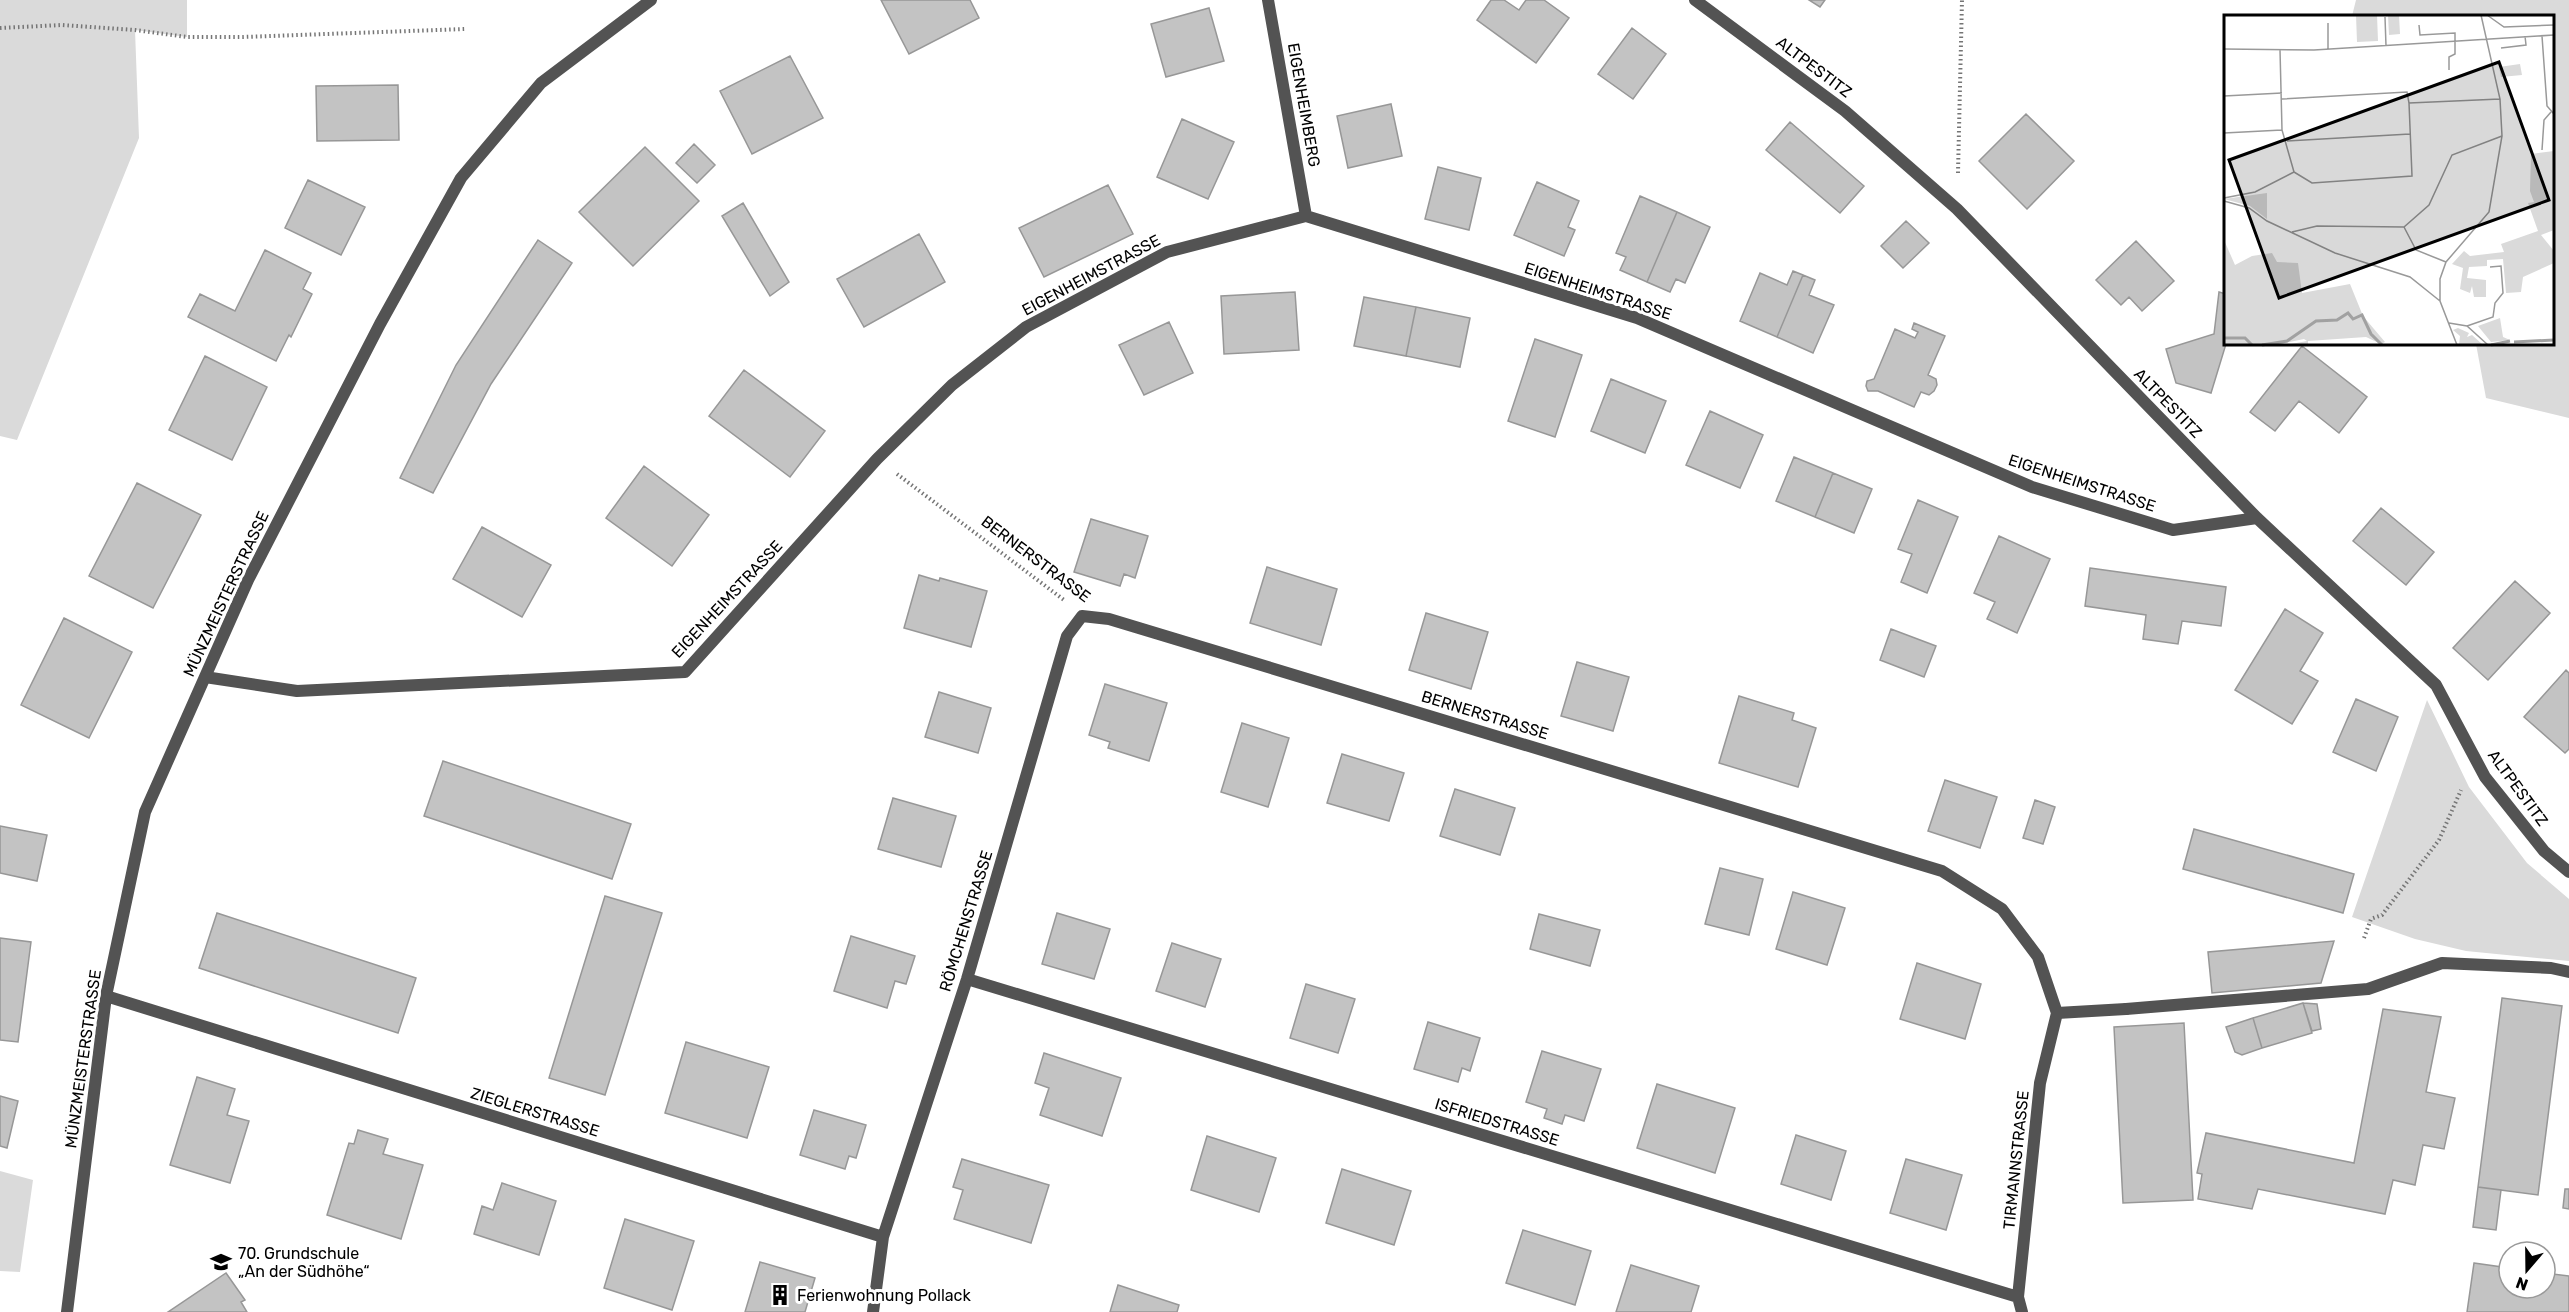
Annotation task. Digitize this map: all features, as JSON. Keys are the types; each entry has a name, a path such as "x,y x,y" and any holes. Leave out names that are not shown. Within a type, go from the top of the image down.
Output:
{"street":[{"name":"MÜNZMEISTERSTRASSE","path":"67,1312 106,996 145,812 248,580 347,388 461,178 541,83 651,0"},
{"name":"EIGENHEIMBERG","path":"1268,0 1306,216"},
{"name":"ALTPESTITZ","path":"1695,0 1845,111 1958,209 2257,518 2436,685 2485,777 2544,851 2569,872"},
{"name":"EIGENHEIMSTRASSE","path":"205,677 297,691 685,672 877,459 952,385 1026,327 1167,252 1306,216 1637,318 2032,488 2173,530 2257,518"},
{"name":"RÖMCHENSTRASSE","path":"883,1237 967,979 1066,636 1082,616"},
{"name":"BERNERSTRASSE","path":"1082,616 1108,619 1942,871 2002,909 2038,957 2057,1013"},
{"path":"2057,1013 2368,990 2442,963 2551,968 2569,972"},
{"name":"ISFRIEDSTRASSE","path":"967,979 2018,1297"},
{"name":"ZIEGLERSTRASSE","path":"106,996 883,1237"},
{"name":"TIRMANNSTRASSE","path":"2022,1312 2018,1297 2040,1083 2057,1013"},
{"path":"873,1312 883,1237"}],"path":[{"path":"1958,209 1962,0"},
{"path":"0,28 62,25 135,30 187,37 465,29"},
{"name":"BERNERSTRASSE","path":"877,459 1055,592 1082,616"},
{"path":"2364,938 2371,919 2382,915 2439,840 2476,760"}],"shaded area":[{"path":"0,0 187,0 187,37 135,30 139,138 17,440 0,436"},
{"path":"2356,0 2569,0 2569,418 2486,398 2476,345 2554,345 2554,15 2352,15"},
{"path":"2427,700 2469,787 2527,863 2569,899 2569,961 2466,951 2415,939 2352,917"},
{"path":"0,1171 33,1180 20,1272 0,1271"}],"building":[{"path":"881,0 970,0 979,18 909,54"},
{"path":"1491,0 1504,0 1519,10 1526,0 1544,0 1569,18 1536,63 1477,20"},
{"path":"1809,0 1825,0 1820,7"},
{"path":"1209,8 1224,61 1166,77 1151,24"},
{"path":"1632,28 1666,54 1633,99 1598,74"},
{"path":"790,56 823,118 752,154 720,91"},
{"path":"398,85 399,140 317,141 316,86"},
{"path":"1391,104 1402,156 1348,168 1337,116"},
{"path":"2026,114 2074,161 2027,209 1979,161"},
{"path":"1182,119 1234,142 1208,199 1157,177"},
{"path":"1790,122 1864,186 1840,213 1766,150"},
{"path":"694,144 715,165 697,183 676,163"},
{"path":"645,147 699,201 633,266 579,212"},
{"path":"1438,167 1481,178 1469,230 1425,219"},
{"path":"308,180 365,207 341,255 285,228"},
{"path":"1537,182 1579,201 1568,227 1575,230 1564,256 1514,235"},
{"path":"1108,185 1133,234 1044,277 1019,228"},
{"path":"1640,196 1677,212 1647,282 1620,270 1626,257 1616,253"},
{"path":"743,203 789,282 770,296 722,216"},
{"path":"1677,212 1710,227 1685,283 1676,279 1670,292 1647,282"},
{"path":"1906,221 1929,243 1903,268 1881,246"},
{"path":"919,234 945,282 864,327 837,279"},
{"path":"538,240 572,263 491,384 433,493 400,478 456,365"},
{"path":"2136,241 2174,281 2142,311 2129,297 2121,305 2096,280"},
{"path":"265,250 311,273 303,289 312,294 291,337 289,335 276,361 188,317 200,294 235,311"},
{"path":"1793,271 1803,275 1777,337 1740,321 1760,273 1787,285"},
{"path":"1803,275 1815,280 1809,295 1834,305 1813,353 1777,337"},
{"path":"1295,292 1299,350 1224,354 1221,296"},
{"path":"2219,292 2224,293 2226,345 2211,393 2176,383 2166,349 2214,334"},
{"path":"1364,297 1416,307 1406,356 1354,346"},
{"path":"1416,307 1470,318 1460,367 1406,356"},
{"path":"1169,322 1193,373 1144,395 1119,345"},
{"path":"1914,323 1945,336 1928,375 1936,379 1937,385 1929,395 1921,392 1914,407 1878,391 1868,391 1866,386 1867,381 1874,379 1895,329 1915,338 1918,332 1912,329"},
{"path":"1535,339 1582,355 1555,437 1508,421"},
{"path":"2302,346 2367,397 2339,433 2299,401 2275,431 2250,412"},
{"path":"205,356 267,387 232,460 169,430"},
{"path":"744,370 825,431 790,477 709,416"},
{"path":"1611,379 1666,401 1645,453 1591,431"},
{"path":"1710,411 1763,435 1740,488 1686,465"},
{"path":"1794,457 1833,473 1815,517 1776,501"},
{"path":"644,466 709,515 672,566 606,518"},
{"path":"1833,473 1872,489 1854,533 1815,517"},
{"path":"137,483 201,515 153,608 89,576"},
{"path":"1918,500 1958,517 1927,593 1901,582 1912,554 1898,549"},
{"path":"2381,508 2434,552 2406,585 2353,541"},
{"path":"1091,519 1148,536 1135,578 1124,574 1120,586 1074,572"},
{"path":"482,527 551,565 522,617 453,579"},
{"path":"1999,536 2050,559 2017,633 1987,619 1995,602 1974,593"},
{"path":"1267,567 1337,589 1321,645 1250,623"},
{"path":"2090,568 2226,587 2221,626 2182,621 2178,644 2143,639 2146,615 2085,606"},
{"path":"919,575 939,581 940,578 987,591 971,647 904,628"},
{"path":"2515,581 2550,613 2488,680 2453,648"},
{"path":"2285,609 2323,633 2300,671 2318,681 2292,724 2235,690"},
{"path":"1426,613 1488,632 1471,689 1409,670"},
{"path":"64,618 132,652 89,738 21,705"},
{"path":"1891,629 1936,646 1924,677 1880,660"},
{"path":"1577,662 1629,677 1613,731 1561,716"},
{"path":"2566,670 2569,673 2569,749 2565,753 2524,717"},
{"path":"1105,684 1167,703 1149,761 1108,748 1110,742 1089,735"},
{"path":"939,692 991,708 978,753 925,737"},
{"path":"1739,696 1794,713 1792,720 1816,728 1798,787 1719,763"},
{"path":"2356,699 2398,717 2376,771 2333,752"},
{"path":"1242,723 1289,738 1268,807 1221,792"},
{"path":"1342,754 1404,773 1389,821 1327,803"},
{"path":"443,761 631,824 612,879 424,816"},
{"path":"1945,780 1997,797 1980,848 1928,831"},
{"path":"1455,789 1515,808 1500,855 1440,836"},
{"path":"893,798 956,816 941,867 878,849"},
{"path":"2035,800 2055,807 2043,844 2023,838"},
{"path":"0,826 47,835 37,881 0,873"},
{"path":"2194,829 2354,874 2343,913 2183,869"},
{"path":"1720,868 1763,879 1749,935 1705,924"},
{"path":"1793,892 1845,908 1827,965 1776,949"},
{"path":"605,896 662,913 605,1095 549,1078"},
{"path":"217,913 416,978 398,1033 199,968"},
{"path":"1057,913 1110,929 1094,979 1042,964"},
{"path":"1539,914 1600,930 1590,966 1530,949"},
{"path":"851,936 915,956 906,984 895,981 887,1008 834,991"},
{"path":"0,938 31,942 18,1042 0,1040"},
{"path":"2334,941 2321,983 2212,993 2208,952"},
{"path":"1172,943 1221,959 1205,1007 1156,991"},
{"path":"1917,963 1981,984 1965,1039 1900,1019"},
{"path":"1306,984 1355,999 1338,1053 1290,1038"},
{"path":"2502,998 2562,1006 2538,1195 2478,1187"},
{"path":"2303,1003 2312,1033 2262,1048 2253,1018"},
{"path":"2303,1003 2317,1004 2321,1029 2312,1031"},
{"path":"2383,1009 2441,1017 2426,1092 2455,1098 2444,1149 2423,1145 2415,1185 2393,1180 2385,1214 2258,1189 2252,1209 2198,1199 2202,1174 2197,1173 2206,1133 2354,1163"},
{"path":"2253,1018 2262,1048 2242,1055 2235,1052 2226,1027"},
{"path":"1428,1022 1480,1038 1470,1071 1462,1068 1458,1082 1414,1069"},
{"path":"2184,1023 2193,1200 2123,1203 2114,1027"},
{"path":"686,1042 769,1067 747,1138 665,1113"},
{"path":"1542,1051 1601,1069 1584,1121 1565,1115 1562,1124 1544,1118 1547,1109 1526,1102"},
{"path":"1044,1053 1121,1078 1102,1136 1040,1115 1049,1088 1035,1083"},
{"path":"197,1077 235,1089 227,1115 249,1121 230,1183 170,1165"},
{"path":"1657,1084 1735,1108 1715,1173 1637,1148"},
{"path":"0,1096 18,1101 7,1148 0,1146"},
{"path":"814,1110 866,1125 856,1158 849,1156 845,1169 800,1155"},
{"path":"358,1130 388,1139 383,1154 423,1165 401,1239 327,1215 349,1143 354,1144"},
{"path":"1796,1135 1846,1151 1831,1200 1781,1184"},
{"path":"1207,1136 1276,1158 1259,1212 1191,1190"},
{"path":"962,1159 1049,1185 1031,1243 954,1219 963,1190 953,1187"},
{"path":"1906,1159 1962,1175 1946,1230 1890,1213"},
{"path":"1342,1169 1411,1191 1394,1245 1326,1223"},
{"path":"502,1183 556,1201 539,1255 474,1234 482,1206 493,1210"},
{"path":"2478,1187 2501,1190 2496,1230 2473,1227"},
{"path":"2565,1189 2569,1189 2569,1209 2563,1208"},
{"path":"625,1219 694,1241 672,1310 604,1288"},
{"path":"1523,1230 1591,1251 1575,1305 1506,1283"},
{"name":"Ferienwohnung Pollack","path":"760,1262 815,1278 805,1312 745,1312"},
{"path":"2474,1263 2497,1266 2497,1300 2557,1300 2557,1274 2569,1276 2569,1312 2467,1312"},
{"path":"1631,1265 1699,1286 1691,1312 1616,1312"},
{"path":"226,1273 245,1300 241,1302 247,1312 168,1312"},
{"path":"1118,1285 1179,1305 1177,1312 1110,1312"}],"place":[{"name":"70. Grundschule „An der Südhöhe“","path":"221,1262"},
{"name":"Ferienwohnung Pollack","path":"780,1295"}]}
